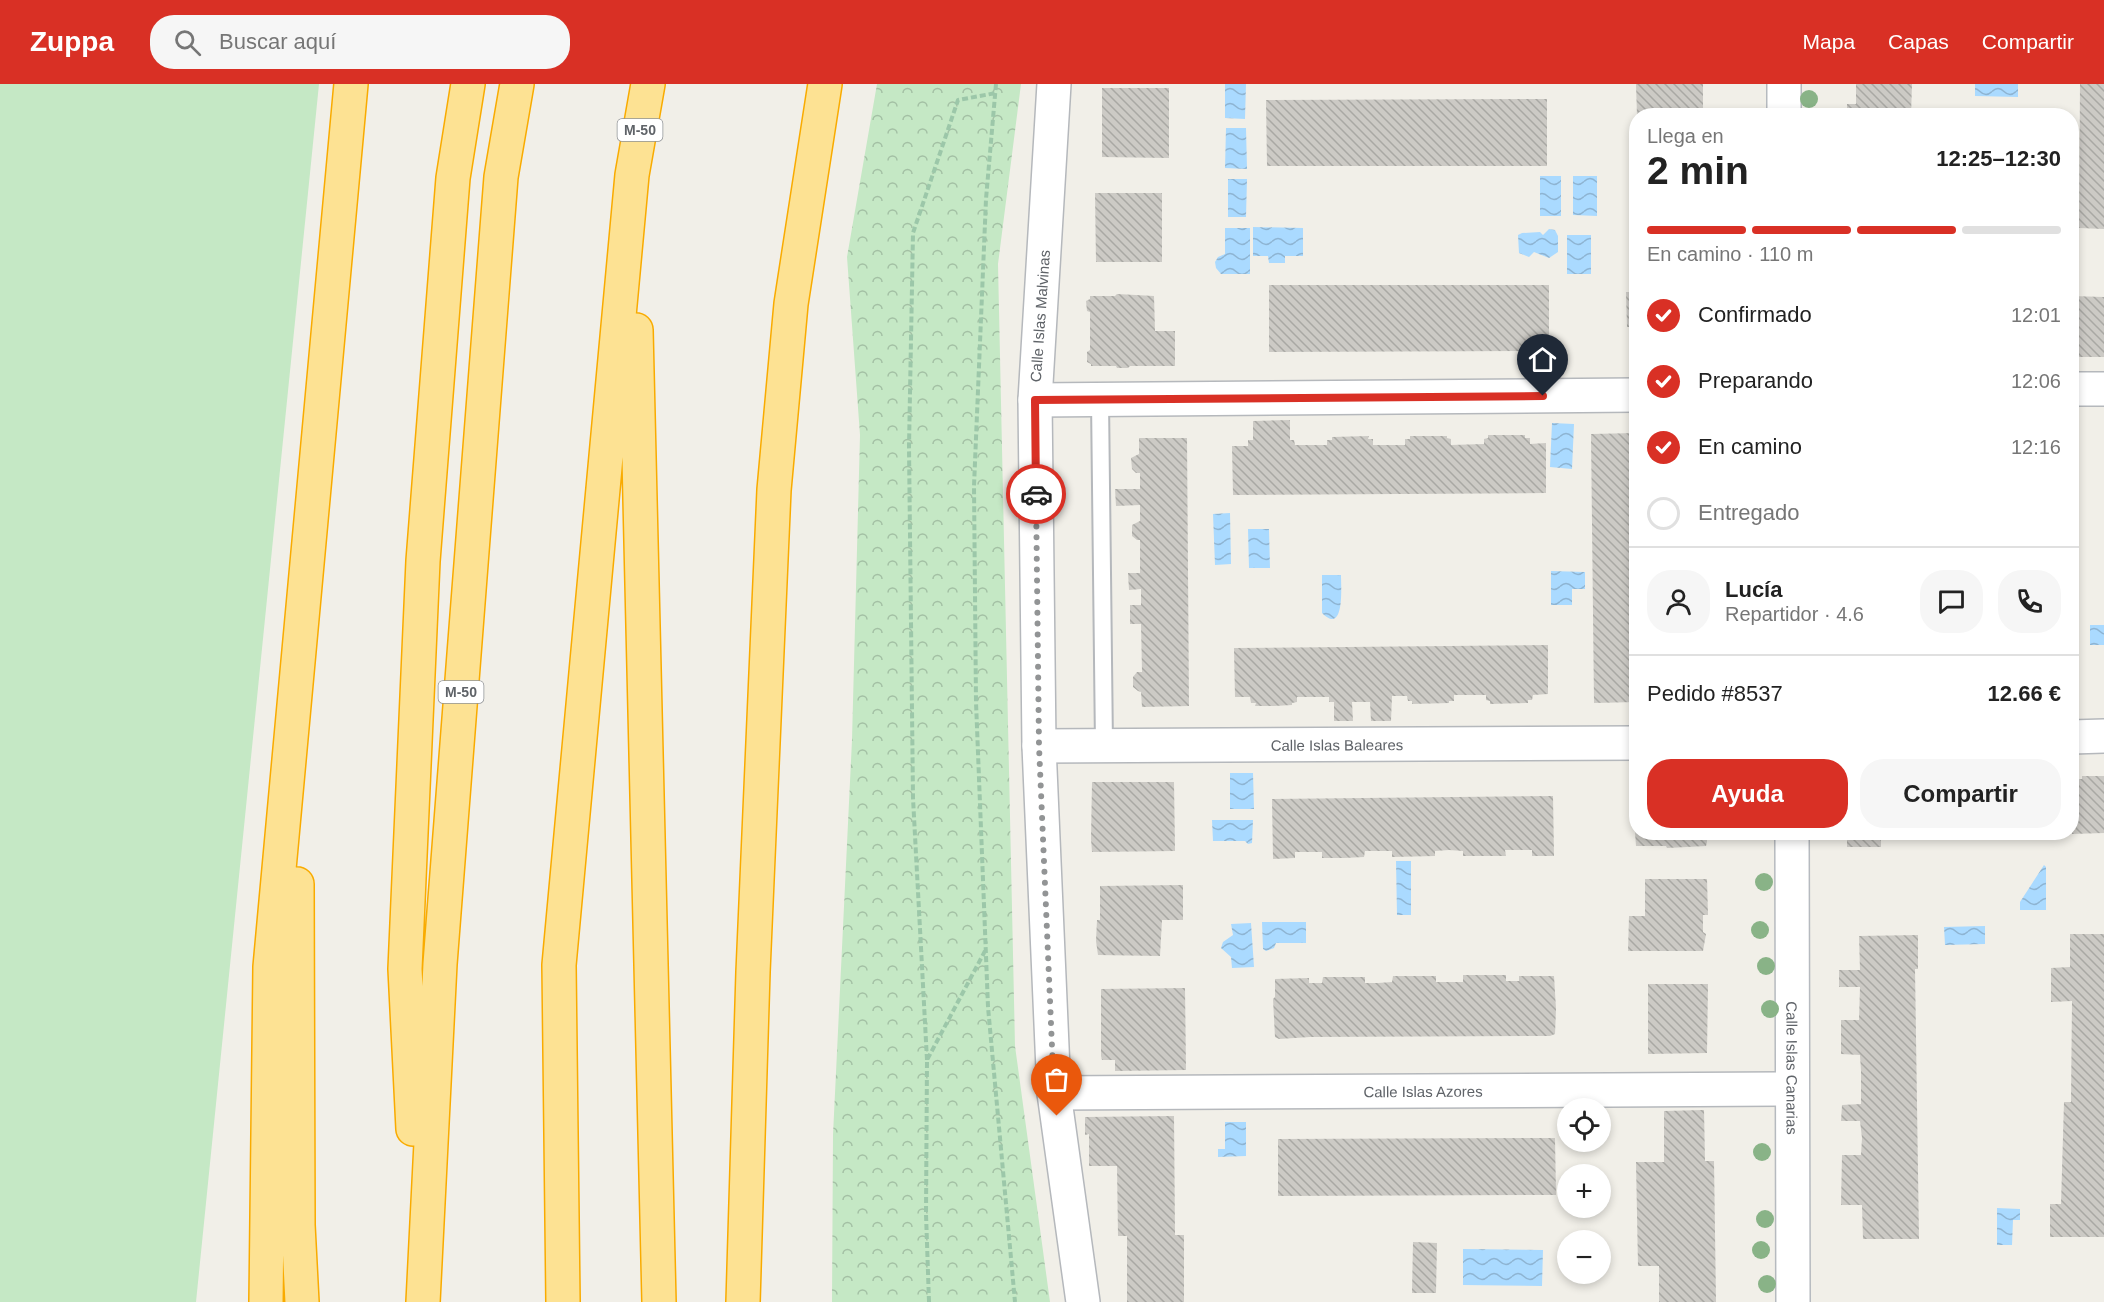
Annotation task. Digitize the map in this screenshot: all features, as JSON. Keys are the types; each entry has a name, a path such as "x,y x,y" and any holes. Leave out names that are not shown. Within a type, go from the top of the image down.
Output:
{"highway":[{"path":"266,1302 270,967 351,84"},
{"path":"423,1302 405,969 423,561 453,178 468,84"},
{"name":"M-50","path":"423,1302 446,892 501,177 517,84"},
{"name":"M-50","path":"563,1302 559,965 633,176 648,84"},
{"path":"743,1302 754,961 774,490 790,304 825,84"},
{"path":"633,176 659,1302"},
{"path":"300,648 296,963 298,1225 302,1302"}],"street":[{"name":"Calle Islas Malvinas","path":"1054,84 1035,400 1039,746 1054,1093 1083,1302"},
{"path":"1784,84 1784,108"},
{"path":"2079,389 2104,389"},
{"path":"1035,400 1629,395"},
{"path":"2079,736 2104,736"},
{"name":"Calle Islas Baleares","path":"1039,746 1629,743"},
{"name":"Calle Islas Canarias","path":"1792,840 1792,1302"},
{"name":"Calle Islas Azores","path":"1054,1093 1792,1089"}],"lane":[{"path":"1100,400 1104,746"}],"path":[{"path":"996,84 986,198 974,486 976,702 988,1007 1015,1302"},
{"path":"929,1302 926,1214 927,1060 913,798 909,447 913,233 958,100 996,93"},
{"path":"927,1060 986,950"}],"green space":[{"path":"0,84 319,84 196,1302 0,1302"},
{"path":"877,84 1021,84 998,264 1015,1046 1050,1302 832,1302 833,1135 852,740 860,435 847,257"}],"water":[{"path":"1225,84 1246,84 1245,119 1225,118"},
{"path":"1975,84 2018,84 2018,97 1975,96"},
{"path":"1226,128 1246,128 1247,169 1225,168"},
{"path":"1540,176 1561,176 1561,216 1540,216"},
{"path":"1573,176 1597,176 1597,216 1573,215"},
{"path":"1228,179 1247,179 1246,217 1228,217"},
{"path":"1253,227 1303,228 1303,256 1285,256 1285,263 1269,263 1268,256 1253,256"},
{"path":"1225,228 1250,228 1250,274 1221,274 1216,268 1215,262 1218,257 1225,254"},
{"path":"1549,229 1555,230 1558,236 1558,252 1549,258 1534,252 1529,257 1519,253 1518,235 1540,232 1543,235"},
{"path":"1567,235 1591,235 1591,274 1567,274"},
{"path":"1552,423 1574,424 1572,469 1550,467"},
{"path":"1230,513 1231,564 1215,565 1213,514"},
{"path":"1248,529 1269,529 1270,568 1249,568"},
{"path":"1551,571 1585,572 1585,589 1572,589 1572,605 1551,605"},
{"path":"1322,575 1341,575 1340,607 1335,618 1329,618 1322,613"},
{"path":"2090,625 2104,625 2104,645 2090,645"},
{"path":"1230,773 1253,773 1254,809 1230,809"},
{"path":"1212,820 1253,820 1252,843 1213,841"},
{"path":"1396,861 1411,861 1411,915 1397,915"},
{"path":"2044,865 2046,867 2046,910 2020,910 2020,902"},
{"path":"1262,922 1306,922 1306,943 1276,943 1274,948 1266,951 1263,949"},
{"path":"1251,923 1254,967 1232,968 1231,957 1221,948 1223,942 1233,935 1231,924"},
{"path":"1985,926 1985,944 1945,945 1944,927"},
{"path":"1225,1122 1246,1122 1246,1156 1218,1157 1218,1149 1225,1149"},
{"path":"1997,1208 2020,1209 2020,1220 2013,1220 2012,1245 1997,1245"},
{"path":"1463,1249 1543,1250 1542,1286 1463,1285"}],"building":[{"path":"1636,84 1703,84 1703,108 1637,108"},
{"path":"1856,84 1912,84 1911,108 1847,108 1847,104 1856,104"},
{"path":"2080,84 2104,84 2104,229 2079,228"},
{"path":"1102,88 1169,88 1169,158 1102,157"},
{"path":"1547,99 1547,166 1267,166 1266,100"},
{"path":"1095,193 1162,193 1162,262 1096,262"},
{"path":"1269,285 1549,285 1549,351 1269,352"},
{"path":"1626,292 1629,292 1629,327 1627,327"},
{"path":"1117,294 1154,296 1155,331 1175,331 1175,366 1117,368 1116,366 1091,366 1087,362 1087,352 1090,350 1090,312 1087,311 1086,301 1090,299 1090,296 1115,296"},
{"path":"2079,296 2104,297 2104,357 2079,357"},
{"path":"1290,420 1290,440 1294,440 1295,445 1327,445 1327,440 1332,440 1332,437 1369,436 1368,439 1373,439 1373,445 1405,445 1405,439 1410,439 1410,436 1447,436 1451,439 1451,445 1484,444 1484,439 1488,438 1488,435 1525,435 1525,438 1530,438 1530,444 1546,443 1546,493 1233,495 1232,446 1248,446 1248,440 1253,440 1253,421"},
{"path":"1629,433 1629,702 1594,703 1591,434"},
{"path":"1139,438 1187,438 1189,706 1142,707 1141,692 1133,687 1133,677 1137,672 1142,672 1141,624 1130,624 1130,605 1141,605 1141,589 1129,590 1128,573 1140,573 1140,540 1132,536 1132,525 1140,521 1140,505 1116,506 1115,489 1140,489 1140,473 1132,469 1131,458 1139,454"},
{"path":"1548,645 1548,694 1533,695 1532,700 1528,700 1528,703 1490,704 1490,701 1486,700 1486,695 1454,695 1454,701 1449,701 1449,703 1412,704 1412,701 1408,701 1407,696 1392,696 1391,721 1371,721 1370,702 1352,702 1353,721 1334,721 1334,702 1329,702 1329,697 1297,697 1297,702 1292,705 1255,706 1256,703 1251,703 1250,697 1235,697 1234,648"},
{"path":"2082,776 2104,776 2104,833 2079,834 2079,779 2082,779"},
{"path":"1092,782 1174,782 1175,851 1092,852"},
{"path":"1553,796 1554,856 1532,856 1532,850 1505,850 1506,856 1463,856 1463,851 1449,850 1435,851 1435,856 1392,857 1392,851 1365,851 1364,857 1344,858 1322,858 1322,852 1295,852 1295,858 1273,859 1272,799"},
{"path":"1636,840 1707,840 1706,846 1667,848 1666,846 1636,846"},
{"path":"1847,840 1881,840 1881,847 1847,847"},
{"path":"1645,879 1707,879 1708,915 1703,915 1703,932 1706,934 1703,951 1628,951 1629,916 1645,916"},
{"path":"1183,885 1183,920 1162,920 1160,956 1098,955 1096,941 1097,920 1100,920 1100,886"},
{"path":"2070,934 2104,934 2104,1237 2050,1237 2050,1204 2061,1204 2064,1102 2071,1102 2072,1001 2051,1002 2051,968 2070,967"},
{"path":"1918,935 1918,969 1915,969 1919,1239 1863,1239 1862,1205 1841,1205 1842,1155 1861,1155 1862,1138 1860,1121 1841,1121 1842,1105 1861,1104 1861,1071 1860,1055 1841,1054 1841,1020 1859,1020 1860,987 1839,987 1839,970 1860,970 1859,936"},
{"path":"1463,975 1506,975 1506,981 1519,981 1519,976 1554,976 1555,1034 1550,1036 1279,1039 1275,1037 1273,999 1275,979 1309,978 1309,983 1322,983 1323,977 1365,977 1365,983 1378,983 1392,982 1393,976 1436,976 1436,982 1463,982"},
{"path":"1648,984 1708,984 1707,1053 1648,1054"},
{"path":"1185,988 1186,1070 1115,1071 1115,1060 1102,1060 1101,989"},
{"path":"1704,1110 1705,1161 1714,1161 1716,1302 1659,1302 1659,1266 1638,1266 1636,1162 1664,1162 1664,1111"},
{"path":"1174,1116 1175,1235 1184,1235 1184,1302 1127,1302 1127,1236 1118,1236 1117,1166 1089,1166 1089,1134 1085,1135 1085,1117"},
{"path":"1555,1138 1556,1195 1278,1196 1278,1139"},
{"path":"1413,1242 1437,1243 1436,1293 1412,1293"}],"way so far":[{"path":"1036,494 1039,746 1054,1093 1057,1116"}],"route":[{"path":"1036,494 1035,400 1543,396"}]}
